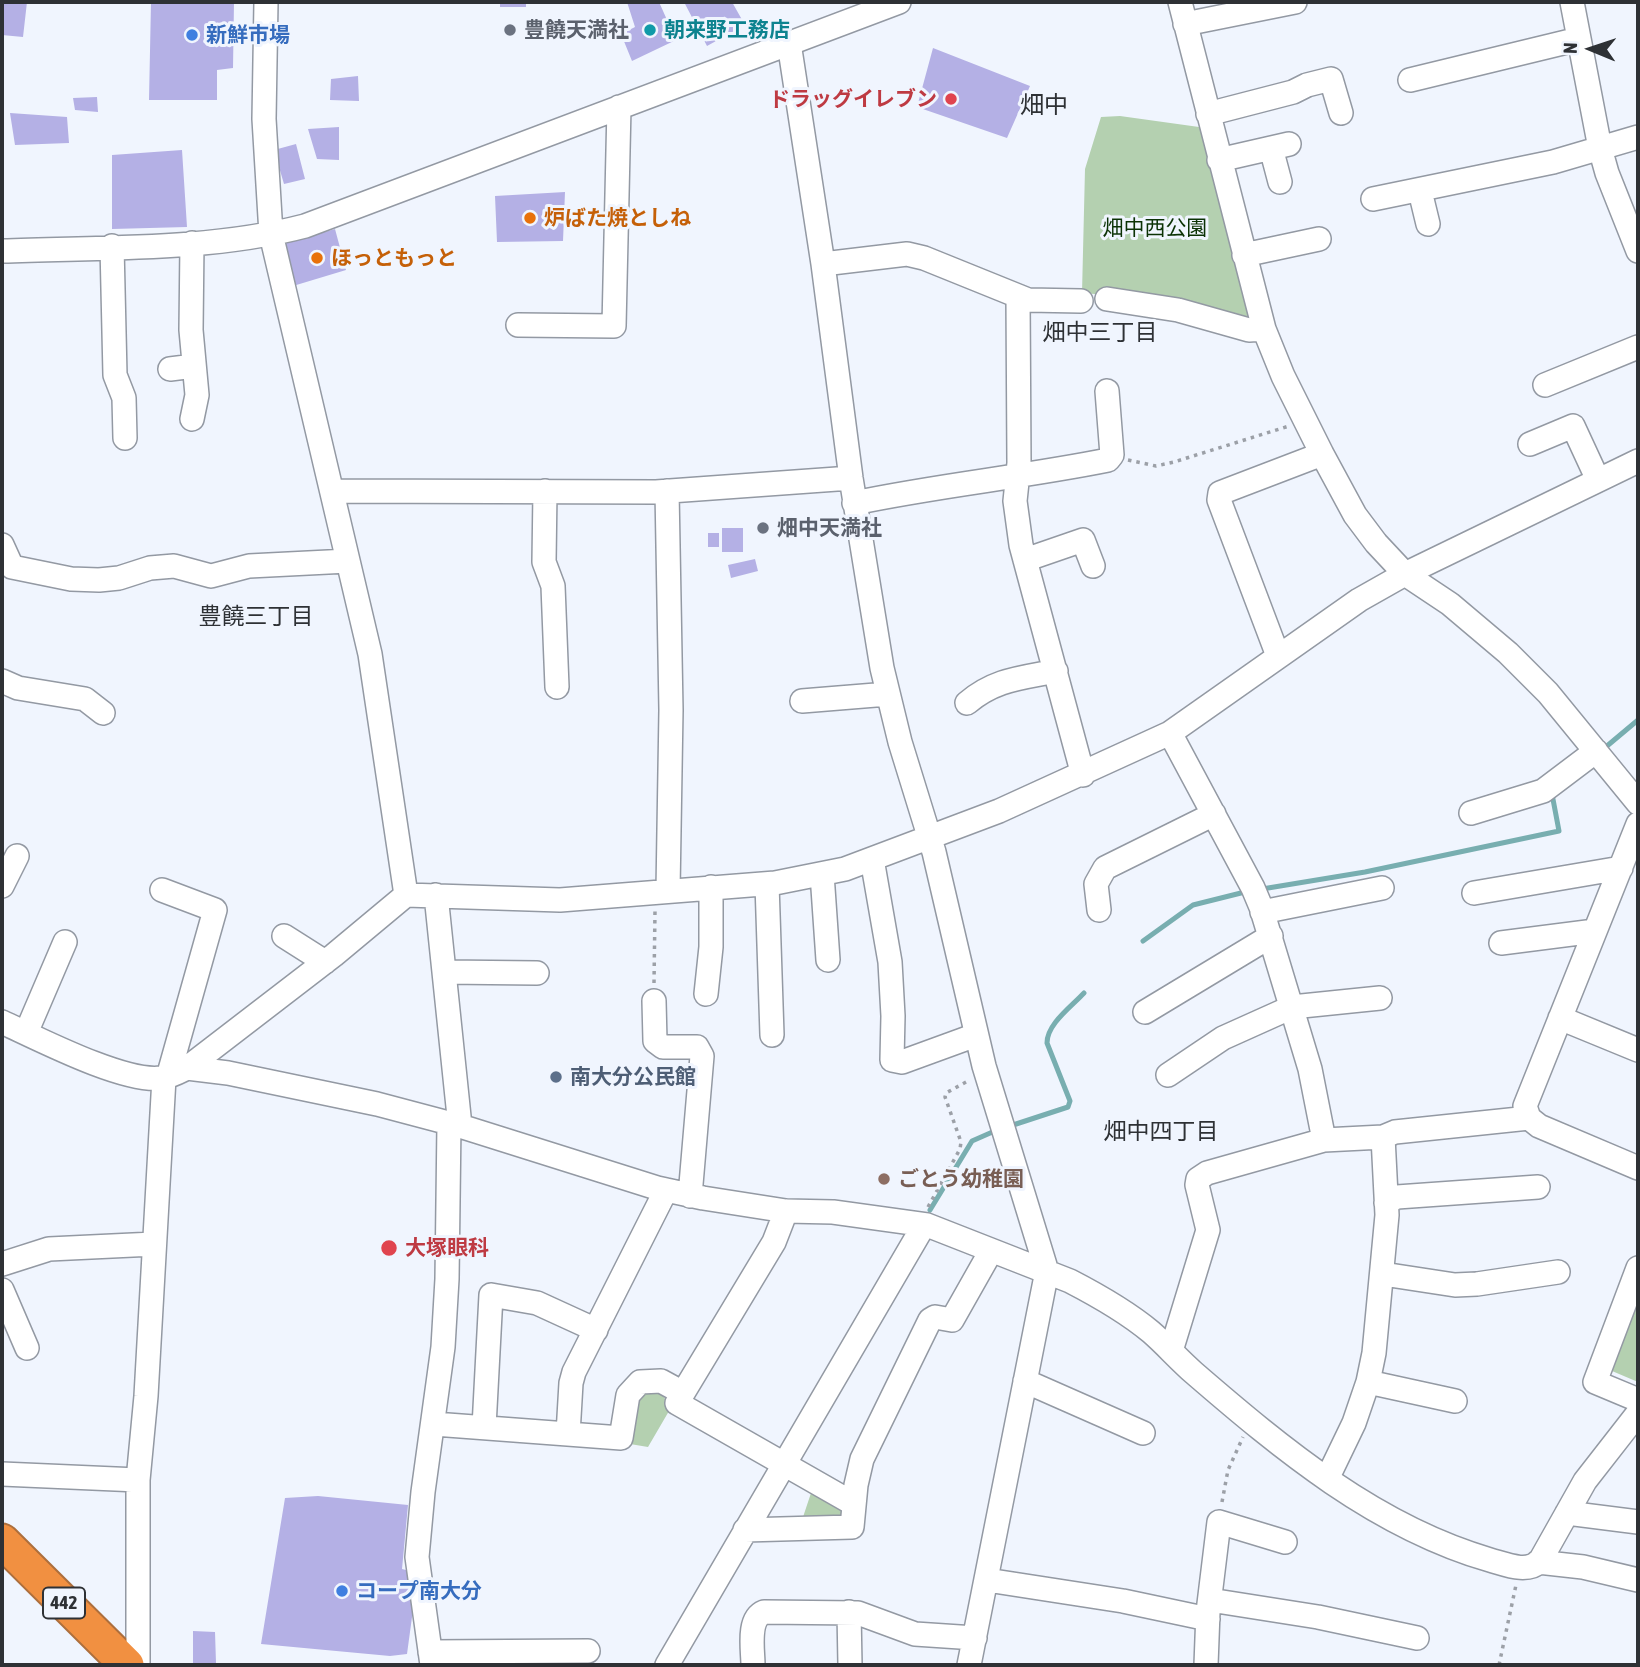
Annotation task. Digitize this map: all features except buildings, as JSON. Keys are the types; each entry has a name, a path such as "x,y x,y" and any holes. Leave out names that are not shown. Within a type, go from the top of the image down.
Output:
{"highway":[{"name":"442","path":"2,1541 127,1665"}],"street":[{"path":"267,2 264,119 271,234 370,654 407,895"},
{"path":"2,251 226,242 305,226 899,2"},
{"path":"1295,2 1183,13 1264,329 1283,376 1355,515 1389,560 1450,604 1508,653 1548,693 1638,803"},
{"path":"1572,2 1600,148 1638,251"},
{"path":"1409,80 1579,39"},
{"path":"789,43 823,264 850,478 888,694 941,879 976,1035 1046,1271 969,1665"},
{"path":"1208,114 1293,92 1331,79 1341,113"},
{"path":"518,325 614,326 619,107"},
{"path":"1373,199 1553,162 1638,137"},
{"path":"1219,160 1280,146 1280,182"},
{"path":"1420,191 1427,224"},
{"path":"1244,255 1319,239"},
{"path":"192,243 191,330 197,395 192,419"},
{"path":"112,246 115,375 124,398 125,438"},
{"path":"823,264 907,254 924,258 1028,300 1082,301"},
{"path":"1018,297 1019,463 1015,501 1026,560 1083,775"},
{"path":"1107,299 1178,310 1249,330 1264,329"},
{"path":"1545,385 1638,347"},
{"path":"170,369 194,366"},
{"path":"854,503 918,490 1108,460 1112,455 1107,391"},
{"path":"1531,444 1573,426 1598,480"},
{"path":"1279,656 1219,500 1220,493 1322,454"},
{"path":"173,1074 325,961 407,895 559,900 767,884 845,869 999,811 1083,775 1170,733 1359,600 1405,574 1638,461"},
{"path":"332,491 667,491 850,478"},
{"path":"545,491 544,562 553,586 558,687"},
{"path":"662,890 671,710 667,491"},
{"path":"1026,560 1083,540 1093,566"},
{"path":"5,562 71,579 99,580 119,578 150,568 174,566 211,576 249,566 348,561"},
{"path":"967,703 983,689 1056,671"},
{"path":"2,681 18,688 85,699 103,713"},
{"path":"803,701 888,694"},
{"path":"1170,733 1253,888 1271,936 1310,1069 1324,1140"},
{"path":"1471,813 1543,791 1596,751"},
{"path":"1099,910 1096,884 1105,868 1214,814"},
{"path":"1527,1110 1560,1018 1638,824"},
{"path":"2,886 17,856"},
{"path":"872,859 890,962 892,1060 902,1062 976,1035"},
{"path":"1474,893 1621,867"},
{"path":"822,874 828,960"},
{"path":"767,884 772,1035"},
{"path":"706,994 711,947 711,887"},
{"path":"1262,912 1382,888"},
{"path":"138,1665 138,1480 154,1244 173,1074 215,910 162,890"},
{"path":"436,895 454,1124 446,1304 417,1557 431,1659 588,1651"},
{"path":"1501,943 1595,931"},
{"path":"284,936 325,961"},
{"path":"1145,1012 1271,936"},
{"path":"26,1033 65,943"},
{"path":"444,972 537,973"},
{"path":"1168,1075 1223,1038 1292,1007 1380,998"},
{"path":"654,1001 655,1041 663,1047 697,1047 702,1056 690,1196"},
{"path":"1560,1018 1638,1050"},
{"path":"2,1022 120,1073 142,1079 173,1074 228,1073 377,1104 454,1124 690,1196 786,1211 834,1212 921,1224 1070,1281 1123,1311 1253,1422 1327,1479 1376,1511 1420,1535 1443,1545 1529,1565 1583,1567 1638,1580"},
{"path":"1171,1351 1195,1281 1208,1230 1197,1185 1198,1179 1208,1173 1324,1140 1383,1138 1395,1132 1527,1110"},
{"path":"1527,1110 1539,1126 1638,1168"},
{"path":"1327,1479 1354,1423 1368,1382 1379,1320 1386,1203 1383,1138"},
{"path":"1386,1203 1397,1197 1538,1187"},
{"path":"568,1434 571,1383 666,1190"},
{"path":"786,1211 774,1241 677,1404 854,1504"},
{"path":"667,1665 921,1224"},
{"path":"2,1264 49,1249 154,1244"},
{"path":"745,1530 852,1527 862,1459 930,1320 935,1317 952,1320 991,1251"},
{"path":"1638,1268 1595,1382 1638,1401"},
{"path":"1383,1274 1455,1285 1558,1272"},
{"path":"2,1290 27,1348"},
{"path":"484,1427 491,1295 537,1303 596,1330"},
{"path":"434,1424 621,1438 628,1395 640,1382 661,1381 683,1393"},
{"path":"1025,1381 1143,1433"},
{"path":"1368,1382 1455,1401"},
{"path":"1529,1565 1585,1481 1638,1413"},
{"path":"2,1474 138,1480"},
{"path":"1566,1513 1638,1522"},
{"path":"1206,1665 1219,1522 1285,1542"},
{"path":"986,1580 1123,1601 1318,1617 1417,1638"},
{"path":"753,1665 754,1626 760,1613 849,1612 874,1618 915,1634 975,1638"},
{"path":"849,1612 850,1665"}],"path":[{"path":"1108,460 1126,460 1156,466 1305,420"},
{"path":"654,1001 662,890"},
{"path":"921,1224 960,1149 961,1142 945,1097 946,1093 986,1071"},
{"path":"1219,1522 1228,1470 1237,1447 1253,1422"},
{"path":"1499,1665 1529,1565"}],"green space":[{"name":"畑中西公園","path":"1120,116 1199,127 1203,130 1251,310 1249,319 1145,298 1082,293 1085,169 1101,117"},
{"path":"1638,1295 1638,1382 1612,1371"},
{"path":"660,1390 669,1411 648,1447 630,1444 638,1393"},
{"path":"812,1490 844,1508 843,1521 802,1520"}],"waterway":[{"path":"1601,751 1638,720"},
{"path":"1262,889 1365,872 1559,831 1552,794"},
{"path":"1143,941 1193,905 1249,891"},
{"path":"1010,1126 1068,1107 1070,1101 1047,1043 1055,1023 1084,993"},
{"path":"930,1210 972,1141 997,1130"}],"place":[{"name":"豊饒天満社","path":"510,30"},
{"name":"朝来野工務店","path":"650,30"},
{"name":"新鮮市場","path":"192,35"},
{"name":"ドラッグイレブン","path":"951,99"},
{"name":"炉ばた焼としね","path":"530,218"},
{"name":"ほっともっと","path":"317,258"},
{"name":"畑中天満社","path":"763,528"},
{"name":"南大分公民館","path":"556,1077"},
{"name":"ごとう幼稚園","path":"884,1179"},
{"name":"大塚眼科","path":"389,1248"},
{"name":"コープ南大分","path":"342,1591"}],"district":[{"name":"畑中","path":"1044,105"},
{"name":"畑中三丁目","path":"1100,333"},
{"name":"豊饒三丁目","path":"256,617"},
{"name":"畑中四丁目","path":"1161,1132"}]}
